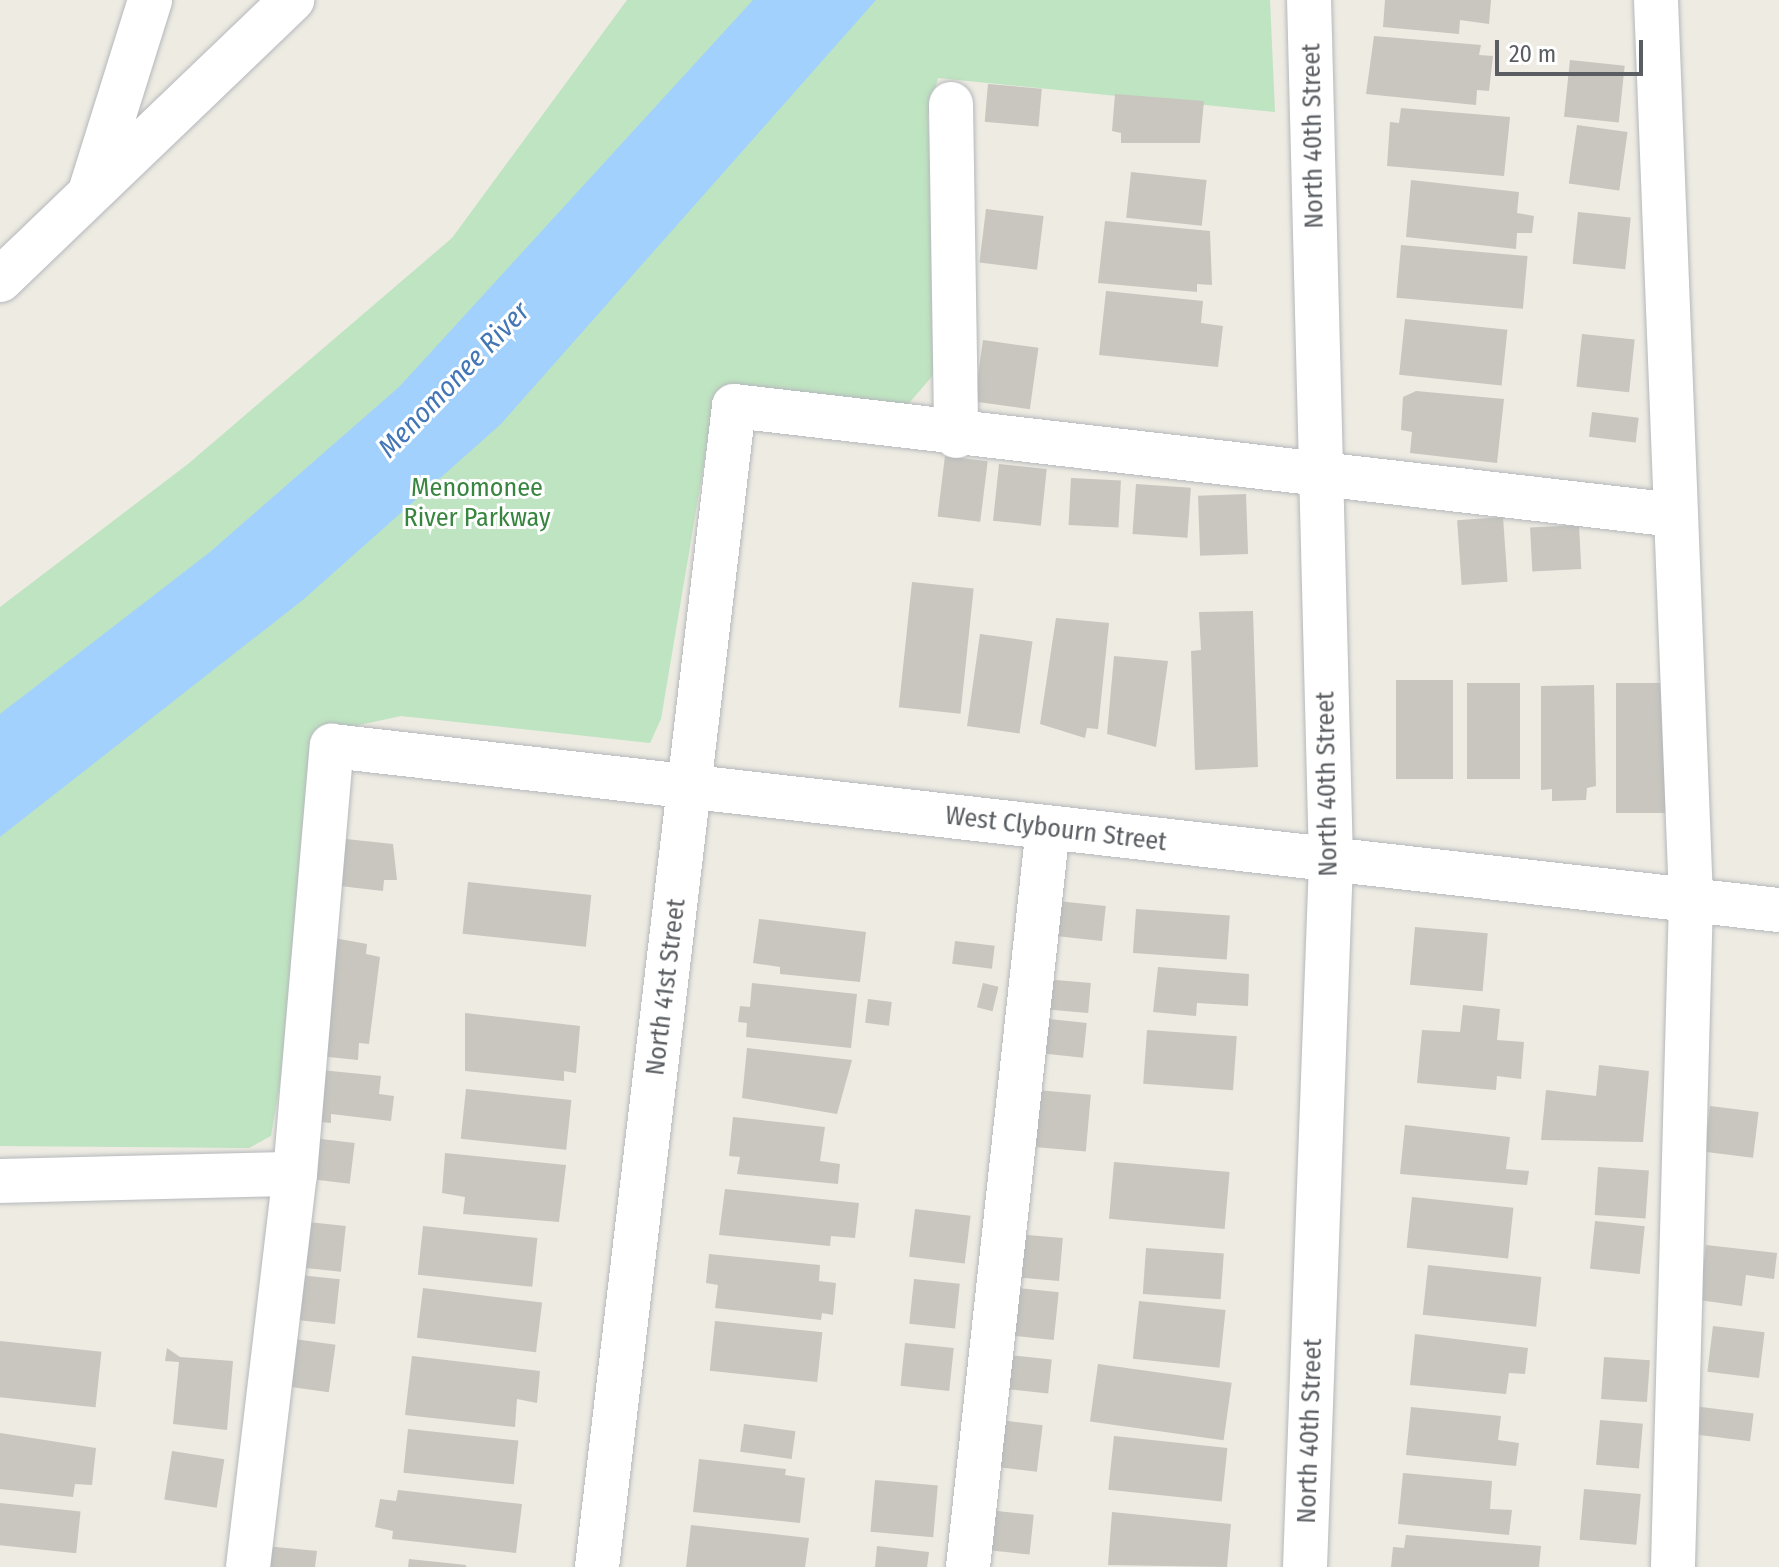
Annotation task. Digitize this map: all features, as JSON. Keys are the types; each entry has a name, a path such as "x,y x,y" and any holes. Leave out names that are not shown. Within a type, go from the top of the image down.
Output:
{"street":[{"path":"89,195 150,0"},
{"path":"0,280 292,0"},
{"name":"North 40th Street","path":"1305,1567 1331,861 1316,478 1309,0"},
{"path":"1656,0 1691,900 1673,1567"},
{"path":"951,104 956,436 1674,515"},
{"name":"North 41st Street","path":"597,1567 734,406 956,436"},
{"name":"West Clybourn Street","path":"295,1174 332,746 1779,910"},
{"path":"968,1567 1048,827"},
{"path":"0,1181 295,1174 248,1567"}],"green space":[{"name":"Menomonee River Parkway","path":"627,0 1270,0 1275,112 938,78 928,116 940,367 904,409 715,398 661,719 650,743 401,716 341,729 271,1136 249,1148 0,1146 0,607 188,464 452,238"}],"water":[{"name":"Menomonee River","path":"753,0 876,0 501,424 304,599 0,837 0,714 210,552 399,387"}],"building":[{"path":"1385,0 1491,0 1489,24 1460,20 1459,34 1383,27"},
{"path":"1374,36 1481,45 1479,55 1493,56 1489,91 1477,90 1476,105 1366,94"},
{"path":"1570,60 1625,66 1619,122 1564,117"},
{"path":"988,84 1042,89 1038,127 985,122"},
{"path":"1115,94 1204,101 1200,143 1121,143 1121,133 1112,131"},
{"path":"1401,108 1510,117 1504,176 1387,166 1390,122 1399,123"},
{"path":"1577,125 1628,132 1619,191 1569,183"},
{"path":"1131,172 1207,180 1202,226 1126,218"},
{"path":"1411,180 1519,192 1517,213 1534,216 1532,233 1517,233 1516,249 1406,237"},
{"path":"986,209 1044,216 1037,270 979,263"},
{"path":"1578,212 1631,218 1625,269 1573,264"},
{"path":"1105,221 1210,231 1212,285 1197,284 1197,292 1098,283"},
{"path":"1401,245 1528,256 1523,309 1396,298"},
{"path":"1106,291 1203,301 1201,323 1223,326 1218,367 1099,355"},
{"path":"1405,319 1507,330 1502,385 1399,375"},
{"path":"1582,334 1635,340 1629,392 1576,387"},
{"path":"983,340 1038,348 1030,409 974,401"},
{"path":"1416,391 1504,399 1497,463 1410,453 1412,432 1401,430 1403,397"},
{"path":"1592,412 1639,418 1636,443 1589,437"},
{"path":"945,456 988,461 980,522 938,517"},
{"path":"999,464 1047,469 1041,526 993,521"},
{"path":"1071,478 1121,481 1118,528 1069,525"},
{"path":"1136,484 1191,488 1187,538 1133,534"},
{"path":"1246,494 1248,554 1200,556 1198,496"},
{"path":"1503,517 1508,582 1462,585 1457,520"},
{"path":"1579,525 1581,569 1532,572 1530,528"},
{"path":"912,582 974,588 960,714 899,707"},
{"path":"1253,611 1258,767 1195,770 1191,651 1201,650 1199,612"},
{"path":"1056,618 1109,623 1098,729 1087,728 1085,738 1040,724"},
{"path":"980,634 1032,641 1020,733 967,726"},
{"path":"1114,656 1168,661 1156,747 1107,734"},
{"path":"1396,680 1453,680 1453,779 1396,779"},
{"path":"1467,683 1520,683 1520,779 1467,779"},
{"path":"1616,683 1680,683 1680,813 1616,813"},
{"path":"1594,685 1596,786 1587,788 1586,800 1552,801 1552,789 1541,790 1541,686"},
{"path":"346,839 393,844 397,880 384,880 383,891 340,886"},
{"path":"468,882 591,895 586,947 463,934"},
{"path":"1057,901 1106,906 1102,941 1053,936"},
{"path":"1136,909 1230,916 1227,959 1133,953"},
{"path":"759,919 866,932 860,982 780,974 780,967 753,963"},
{"path":"1415,927 1488,933 1483,991 1410,985"},
{"path":"334,938 367,944 366,954 380,957 369,1044 359,1043 358,1060 319,1056"},
{"path":"955,941 995,946 992,969 952,964"},
{"path":"1158,967 1249,974 1248,1006 1197,1003 1196,1016 1153,1012"},
{"path":"1044,979 1091,983 1088,1013 1041,1009"},
{"path":"752,983 857,994 851,1048 746,1037 747,1023 738,1022 740,1006 750,1007"},
{"path":"983,983 999,987 992,1011 977,1007"},
{"path":"868,999 892,1002 889,1026 865,1023"},
{"path":"1463,1005 1500,1009 1497,1040 1524,1042 1521,1079 1497,1076 1496,1090 1417,1083 1422,1030 1460,1032"},
{"path":"465,1013 580,1026 576,1073 564,1071 564,1081 465,1071"},
{"path":"1040,1018 1087,1023 1083,1058 1036,1053"},
{"path":"1147,1030 1237,1036 1233,1090 1143,1084"},
{"path":"747,1048 852,1060 837,1114 742,1098"},
{"path":"1599,1065 1649,1071 1643,1142 1541,1140 1546,1090 1596,1096"},
{"path":"311,1069 381,1076 379,1094 394,1096 391,1121 331,1114 331,1123 310,1121"},
{"path":"466,1089 571,1100 566,1150 461,1139"},
{"path":"1037,1090 1091,1095 1086,1151 1032,1147"},
{"path":"1710,1106 1759,1112 1753,1158 1704,1152"},
{"path":"733,1117 825,1127 820,1161 840,1164 838,1184 737,1174 740,1157 729,1156"},
{"path":"1405,1125 1510,1137 1506,1169 1529,1171 1527,1185 1400,1174"},
{"path":"313,1138 355,1143 350,1184 308,1179"},
{"path":"445,1153 566,1165 559,1222 463,1214 465,1197 442,1193"},
{"path":"1114,1162 1230,1172 1225,1229 1109,1219"},
{"path":"1598,1167 1649,1171 1646,1218 1595,1215"},
{"path":"725,1189 859,1203 855,1238 831,1236 830,1246 719,1235"},
{"path":"1412,1197 1513,1208 1508,1258 1407,1248"},
{"path":"915,1209 971,1216 965,1263 909,1257"},
{"path":"299,1221 346,1226 341,1272 294,1267"},
{"path":"1595,1221 1645,1226 1640,1274 1590,1269"},
{"path":"423,1226 537,1238 532,1287 418,1275"},
{"path":"1016,1234 1063,1238 1059,1281 1012,1277"},
{"path":"1706,1245 1777,1253 1774,1279 1746,1275 1742,1306 1699,1300"},
{"path":"1146,1248 1224,1253 1221,1299 1143,1294"},
{"path":"709,1254 820,1265 819,1281 836,1283 833,1315 822,1313 821,1320 715,1308 718,1285 706,1283"},
{"path":"1428,1265 1541,1277 1536,1327 1423,1315"},
{"path":"290,1274 340,1279 335,1324 285,1319"},
{"path":"914,1279 960,1284 955,1329 909,1324"},
{"path":"1009,1287 1059,1292 1054,1340 1004,1335"},
{"path":"423,1288 542,1303 536,1352 417,1338"},
{"path":"1139,1301 1226,1310 1219,1368 1133,1359"},
{"path":"715,1321 822,1332 817,1382 710,1371"},
{"path":"1713,1326 1765,1332 1759,1378 1707,1372"},
{"path":"1415,1334 1528,1348 1525,1374 1509,1373 1506,1394 1410,1385"},
{"path":"287,1338 336,1345 329,1392 280,1386"},
{"path":"0,1341 101,1352 96,1407 0,1397"},
{"path":"905,1343 954,1348 949,1391 901,1386"},
{"path":"167,1348 180,1357 233,1361 227,1430 173,1424 179,1362 165,1361"},
{"path":"1008,1355 1052,1360 1048,1393 1004,1389"},
{"path":"412,1356 540,1371 537,1403 517,1399 515,1427 405,1415"},
{"path":"1604,1357 1650,1360 1647,1402 1601,1399"},
{"path":"1098,1364 1232,1383 1224,1440 1090,1421"},
{"path":"1693,1406 1754,1413 1750,1441 1690,1434"},
{"path":"1411,1407 1501,1416 1498,1440 1519,1443 1516,1466 1406,1455"},
{"path":"992,1419 1043,1425 1037,1472 986,1466"},
{"path":"1600,1420 1643,1424 1639,1469 1596,1465"},
{"path":"744,1424 795,1431 792,1459 740,1452"},
{"path":"408,1429 518,1441 514,1484 403,1473"},
{"path":"0,1433 96,1448 92,1485 75,1484 73,1497 0,1489"},
{"path":"1114,1436 1227,1448 1222,1502 1108,1490"},
{"path":"172,1451 224,1459 217,1508 164,1499"},
{"path":"699,1459 786,1469 785,1475 805,1478 800,1523 693,1512"},
{"path":"1403,1473 1492,1481 1490,1509 1512,1510 1509,1535 1398,1524"},
{"path":"875,1480 938,1485 933,1537 870,1532"},
{"path":"1584,1489 1641,1494 1636,1545 1580,1540"},
{"path":"398,1490 522,1504 516,1553 392,1539 393,1531 375,1527 380,1499 396,1501"},
{"path":"0,1503 81,1511 76,1553 0,1545"},
{"path":"988,1510 1034,1515 1030,1555 984,1550"},
{"path":"1112,1512 1231,1524 1227,1567 1108,1565"},
{"path":"691,1525 809,1538 805,1567 686,1567"},
{"path":"1406,1535 1541,1546 1539,1567 1391,1567 1393,1547 1404,1548"},
{"path":"265,1546 317,1551 315,1567 263,1567"},
{"path":"877,1546 929,1552 927,1567 875,1567"},
{"path":"409,1559 466,1565 466,1567 408,1567"}]}
